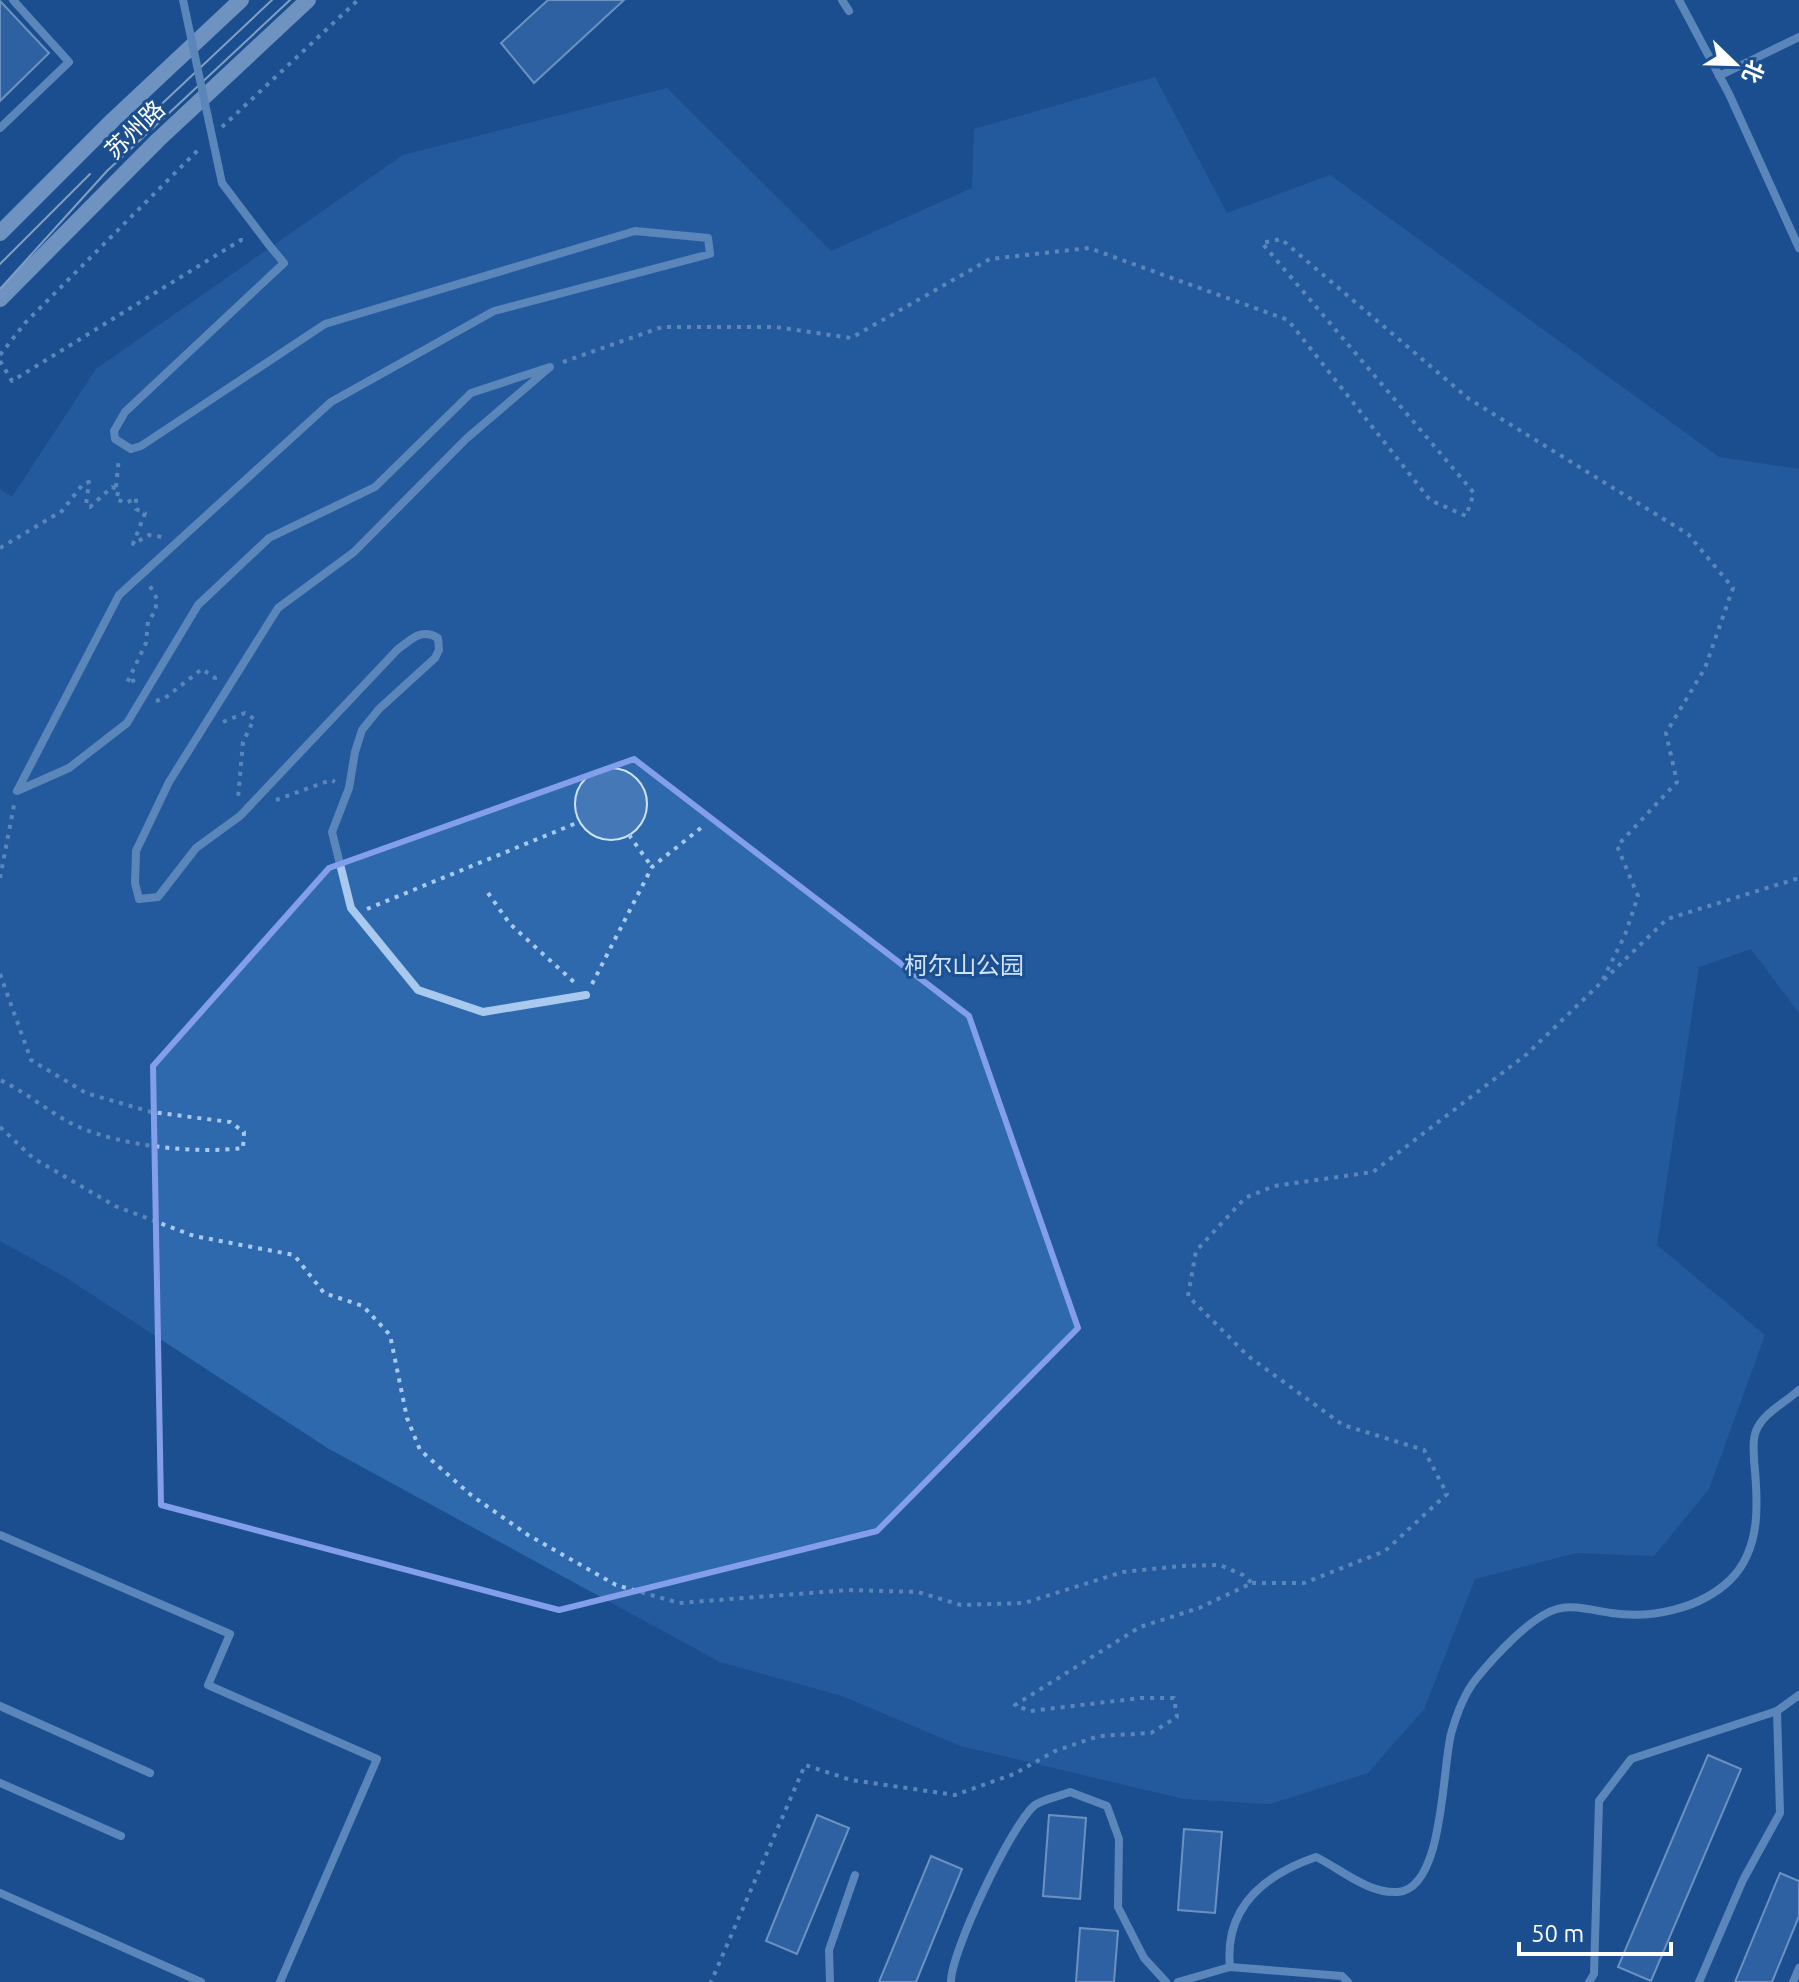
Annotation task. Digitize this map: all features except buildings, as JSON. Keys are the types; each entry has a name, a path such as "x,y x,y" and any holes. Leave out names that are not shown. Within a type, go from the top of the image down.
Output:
{"main road":[{"name":"苏州路","path":"0,233 113,120 241,0"},
{"name":"苏州路","path":"0,299 158,140 308,0"}],"street":[{"path":"0,128 69,62 13,0"},
{"path":"17,791 119,595 331,402 494,311 710,254 708,238 635,231 325,324 141,446 131,449 120,443 114,431 125,412 284,263 222,183 183,0"},
{"path":"842,0 849,11"},
{"path":"1679,0 1719,76 1799,248"},
{"path":"1719,76 1799,37"},
{"path":"17,791 69,768 127,723 198,605 269,538 375,487 471,393 550,367"},
{"path":"550,367 466,439 354,552 278,608 182,755 136,851 135,883 139,899 158,897 196,848 240,816 398,649 419,634 430,633 438,638 439,650 435,658 379,709 362,730 349,788 332,832 355,913 418,990 483,1012 586,995"},
{"path":"1230,1967 1228,1947 1237,1916 1256,1889 1282,1869 1316,1857 1364,1885 1400,1892 1414,1886 1431,1860 1451,1734 1461,1707 1474,1682 1525,1629 1558,1608 1646,1616 1663,1612 1705,1597 1731,1580 1754,1539 1757,1505 1752,1444 1756,1428 1769,1412 1778,1409 1799,1390"},
{"path":"0,1535 230,1634 208,1685 377,1759 280,1982"},
{"path":"1589,1982 1594,1974 1599,1801 1631,1759 1777,1711 1799,1695"},
{"path":"0,1706 150,1773"},
{"path":"1699,1982 1743,1880 1780,1813 1777,1711"},
{"path":"0,1783 121,1836"},
{"path":"951,1982 970,1921 1008,1843 1035,1805 1070,1792 1107,1806 1119,1839 1118,1907 1144,1958 1166,1982"},
{"path":"830,1982 829,1950 855,1875"},
{"path":"0,1893 201,1982"},
{"path":"1178,1982 1230,1967 1342,1976 1348,1982"},
{"path":"1793,1982 1799,1968"}],"path":[{"path":"269,245 241,240 12,381 0,358 25,323 190,157 358,0"},
{"path":"550,367 662,327 776,327 851,338 990,259 1089,248 1288,320 1430,500 1466,516 1474,493 1262,243 1281,239 1469,399 1688,534 1733,588 1705,668 1666,733 1677,782 1617,846 1638,896 1625,935 1601,983"},
{"path":"120,443 116,499 126,503 136,498 136,509 145,513 133,544 149,535 164,538 173,548"},
{"path":"0,548 62,511 83,484 89,482 86,505 90,507 116,487"},
{"path":"154,678 146,675 127,683 146,643 148,621 155,612 157,599 149,583 157,562"},
{"path":"138,706 165,698 202,669 215,678 218,703"},
{"path":"219,723 245,713 254,719 243,742 240,762 240,816"},
{"path":"247,809 331,780 349,788"},
{"path":"0,878 17,791"},
{"path":"355,913 579,822"},
{"path":"488,893 510,924 586,995 652,867 702,827"},
{"path":"629,835 652,867"},
{"path":"711,1982 805,1765 851,1780 955,1795 1014,1774 1055,1751 1099,1736 1151,1733 1177,1717 1174,1698 1141,1698 1030,1711 1015,1705 1140,1627 1199,1608 1252,1583 1304,1583 1385,1551 1447,1494 1424,1450 1343,1425 1248,1356 1188,1296 1196,1251 1245,1198 1274,1186 1373,1172 1527,1054 1667,919 1799,878"},
{"path":"0,974 31,1060 86,1093 151,1112 230,1122 244,1132 243,1148 133,1146 77,1126 29,1093 0,1080"},
{"path":"0,1127 33,1158 115,1206 194,1236 294,1255 324,1293 363,1306 390,1335 407,1418 420,1450 471,1495 528,1535 616,1585 679,1603 848,1590 918,1592 961,1605 1024,1603 1123,1572 1181,1566 1220,1565 1243,1575 1252,1583"}],"highlighted area":[{"path":"634,759 969,1016 1078,1328 877,1531 559,1610 161,1505 153,1066 329,868"}],"green space":[{"name":"柯尔山公园","path":"1155,77 1227,213 1330,175 1719,457 1799,469 1799,1013 1751,949 1699,967 1657,1245 1765,1335 1709,1489 1654,1556 1576,1553 1475,1579 1424,1709 1368,1773 1270,1804 1184,1799 961,1746 842,1696 720,1662 329,1449 65,1277 0,1241 0,489 12,497 96,369 403,155 667,88 831,251 972,188 974,129"}],"tram line":[{"path":"115,148 272,0"},
{"path":"0,289 107,171 290,0"},
{"path":"0,264 90,174"}]}
